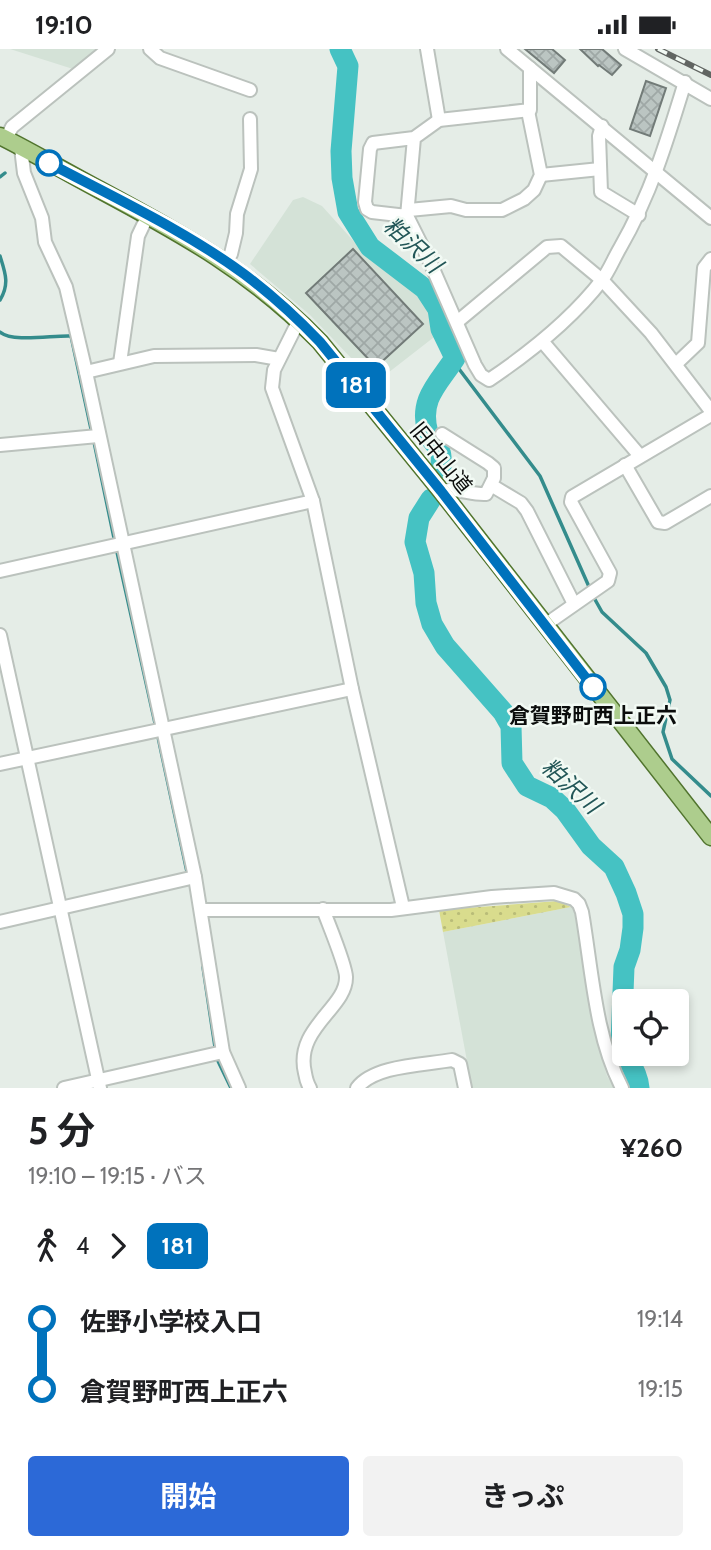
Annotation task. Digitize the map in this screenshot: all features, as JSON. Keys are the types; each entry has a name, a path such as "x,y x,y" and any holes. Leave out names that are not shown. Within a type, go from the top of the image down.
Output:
{"main road":[{"name":"旧中山道","path":"3,138 148,215 225,261 261,287 299,320 320,342 441,491 711,837"}],"street":[{"path":"3,138 12,127 108,49"},
{"path":"150,49 160,58 250,90"},
{"path":"427,49 439,120"},
{"path":"507,49 711,218"},
{"path":"625,49 711,99"},
{"path":"528,110 439,120 414,138 373,143 370,149 365,202 367,209 372,212 408,213 451,206 466,210 502,210 524,199 534,190 541,175 528,110 530,68"},
{"path":"414,138 408,213 475,365 481,375 489,380 541,341 602,280 639,215 657,171 685,82"},
{"path":"225,261 231,254 237,214 251,169 250,119"},
{"path":"601,126 601,192 639,215"},
{"path":"21,148 24,173 41,218 45,242 66,287 86,372 202,910 223,1052 239,1088"},
{"path":"541,175 600,169"},
{"path":"120,363 138,236 148,215"},
{"path":"457,322 547,247 561,246 602,280 676,364 711,413 572,497 571,502 610,573 608,581 545,625"},
{"path":"676,364 698,343 704,268 711,259"},
{"path":"299,320 279,359 272,379 273,394 313,501 352,689 403,907"},
{"path":"541,341 640,456"},
{"path":"86,372 154,356 256,355 279,359"},
{"path":"441,491 452,488 476,495 486,494 494,478 494,468 442,434"},
{"path":"0,445 98,436"},
{"path":"625,465 658,521 664,523 711,496"},
{"path":"491,485 521,503 527,511 574,604"},
{"path":"0,571 313,501"},
{"path":"0,635 99,1084"},
{"path":"0,764 352,689"},
{"path":"0,922 195,877"},
{"path":"202,910 391,910 492,897 554,893 574,899 582,912 611,1067 622,1088"},
{"path":"310,1088 302,1063 306,1043 343,991 346,976 323,909"},
{"path":"64,1088 99,1084 223,1052"},
{"path":"357,1088 362,1081 385,1071 452,1060 460,1064 465,1088"}],"shaded area":[{"path":"10,49 98,49 73,69"},
{"path":"303,197 322,206 358,246 418,293 431,310 438,334 375,383 310,315 250,264 293,200"},
{"path":"571,907 574,910 592,1024 607,1076 614,1088 472,1088 443,932"}],"green space":[{"path":"558,901 571,907 443,932 439,910"}],"building":[{"path":"525,49 552,49 565,60 554,73"},
{"path":"580,49 602,49 621,65 612,75"},
{"path":"646,81 666,88 650,136 630,129"},
{"path":"353,249 423,324 376,367 306,293"}],"waterway":[{"name":"粕沢川","path":"340,49 348,66 341,151 348,212 370,247 425,289 438,309 441,329 455,358 432,392 426,410 428,433 441,454 441,468"},
{"path":"0,177 5,173"},
{"path":"0,256 6,283 0,300"},
{"path":"0,332 23,338 71,336 91,429"},
{"path":"453,361 540,476 590,589"},
{"path":"94,442 114,538"},
{"name":"粕沢川","path":"431,499 419,518 415,542 424,573 426,603 432,624 445,646 503,712 511,726 512,763 527,786 552,798 565,810 591,846 614,867 626,893 633,914 633,928 624,967 621,1043 639,1088"},
{"path":"117,552 155,723"},
{"path":"593,596 602,612 646,653 666,687 670,700 663,732 672,759 711,796"},
{"path":"158,737 187,872"},
{"path":"203,967 215,1047"},
{"path":"218,1061 231,1088"}],"railway":[{"path":"658,49 711,75"}],"bus line":[{"name":"181","path":"49,163 148,215 221,258 261,287 299,320 320,342 441,491 593,687"}],"place":[{"name":"倉賀野町西上正六","path":"593,687"}]}
